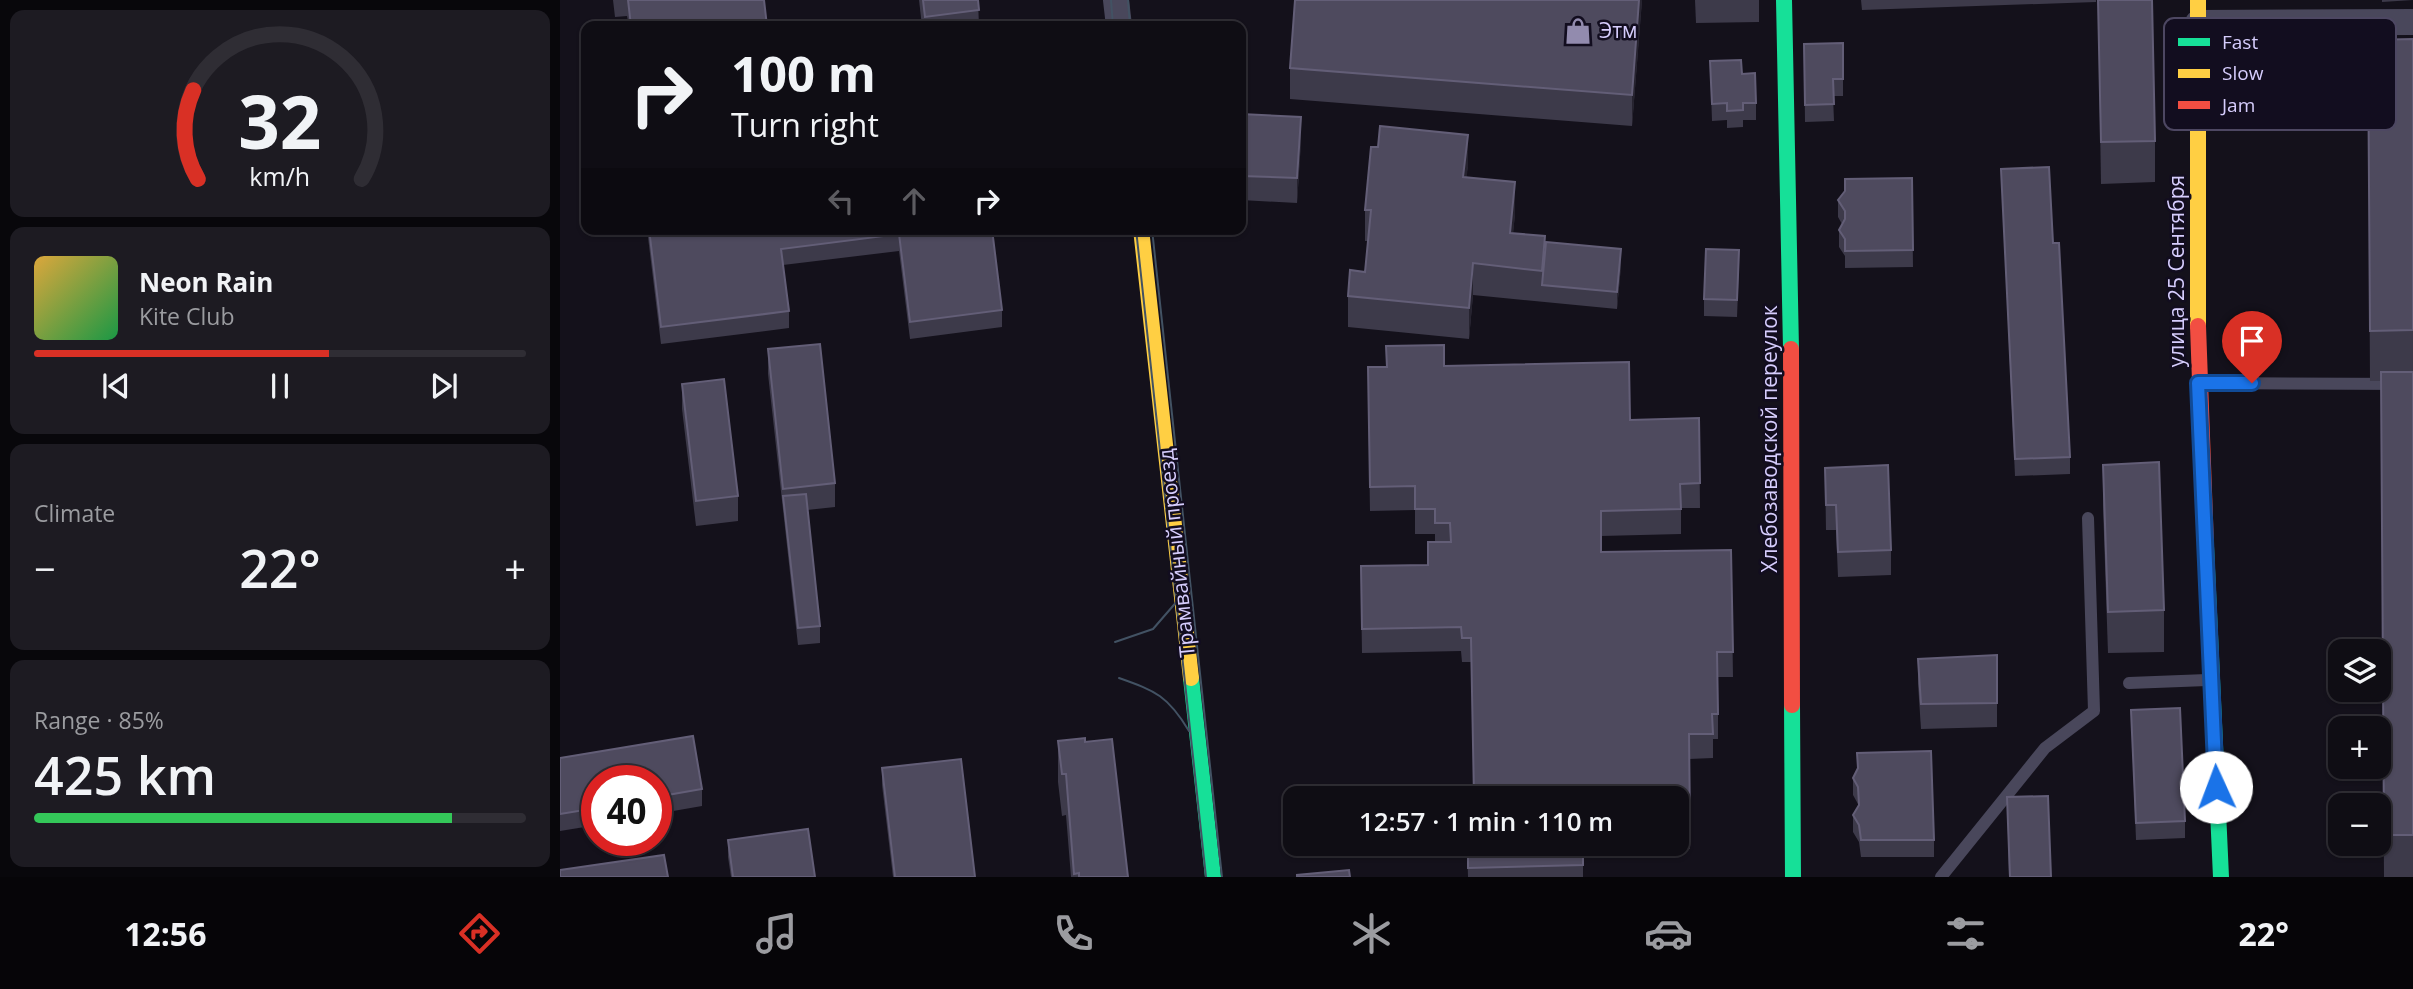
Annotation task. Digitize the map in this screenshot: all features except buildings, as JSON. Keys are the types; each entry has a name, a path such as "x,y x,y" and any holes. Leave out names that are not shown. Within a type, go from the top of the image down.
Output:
{"street":[{"path":"1116,0 1118,21"},
{"name":"Хлебозаводской переулок","path":"1784,0 1791,223 1793,877"},
{"path":"2198,11 2335,18"},
{"name":"улица 25 Сентября","path":"2198,130 2198,383 2221,877"},
{"name":"Трамвайный проезд","path":"1142,235 1213,877"}],"lane":[{"path":"2198,383 2413,384"},
{"path":"1941,877 2045,748 2094,711 2088,518"},
{"path":"2129,683 2211,680"}],"tram line":[{"path":"1111,0 1113,21"},
{"path":"1128,0 1130,21"},
{"path":"1137,235 1206,877"},
{"path":"1153,235 1222,877"},
{"path":"1115,642 1153,629 1179,599"},
{"path":"1119,678 1160,696 1189,731"}],"traffic: fast":[{"path":"1784,0 1791,349"},
{"path":"2206,546 2221,877"},
{"path":"1191,678 1213,877"},
{"path":"1792,705 1793,877"}],"traffic: slow":[{"path":"2198,0 2198,18"},
{"path":"2198,130 2198,326"},
{"path":"1142,235 1191,678"}],"traffic: jam":[{"path":"2198,326 2206,546"},
{"path":"1791,349 1792,705"}],"place":[{"name":"Этм","path":"1578,31"}],"route":[{"path":"2216,787 2198,383 2252,383"}]}
